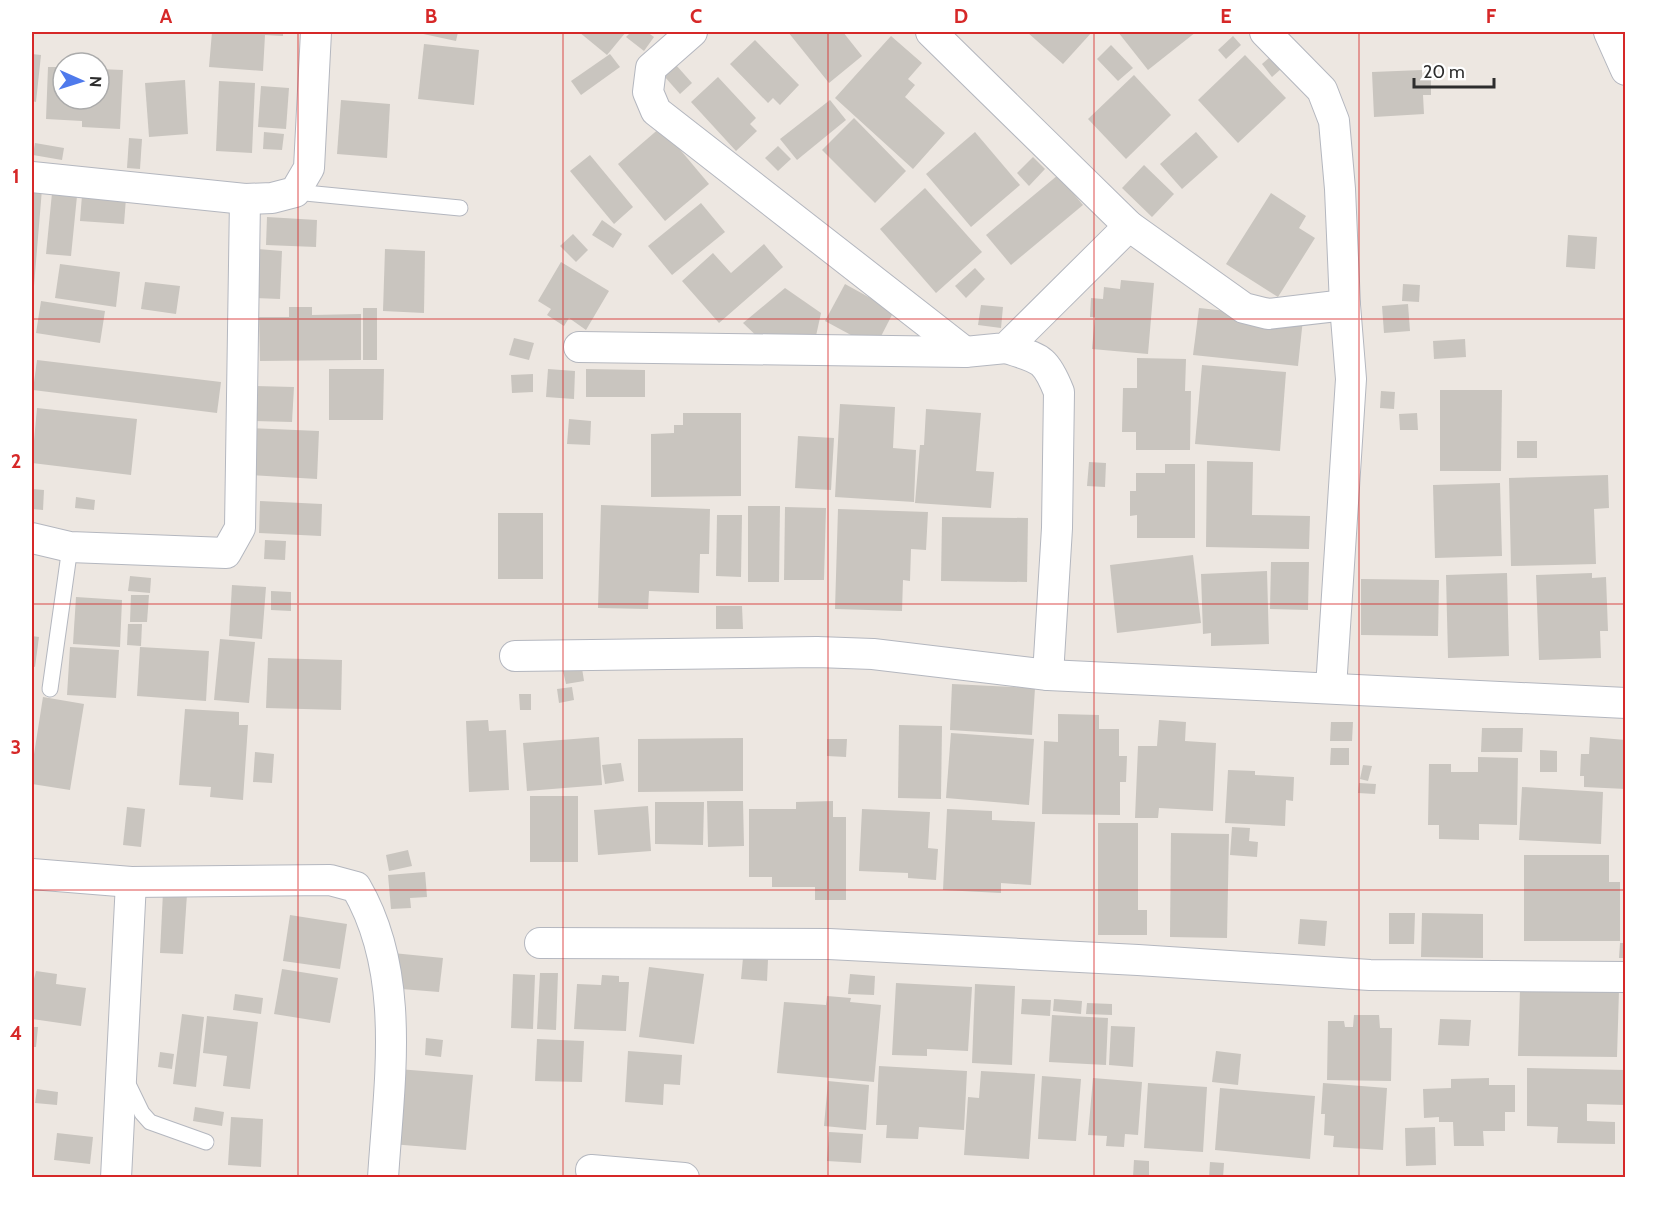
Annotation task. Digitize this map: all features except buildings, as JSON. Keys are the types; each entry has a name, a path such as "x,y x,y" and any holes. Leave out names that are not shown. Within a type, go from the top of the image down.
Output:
{"street":[{"path":"32,177 245,199 272,198 295,192 309,168 316,32"},
{"path":"692,32 651,68 648,92 656,111 964,352"},
{"path":"931,32 1129,226 1244,308 1268,314 1345,305"},
{"path":"1265,32 1322,90 1334,121 1351,379 1331,688"},
{"path":"1609,32 1626,70"},
{"path":"32,538 70,547 226,553 240,528 245,199"},
{"path":"1006,348 1129,226"},
{"path":"579,347 964,352 1006,348 1040,359 1052,373 1059,392 1057,528 1048,675"},
{"path":"515,656 850,653 1048,675 1626,703"},
{"path":"32,874 131,882 330,880 356,887 369,909 383,952 392,1031 383,1178"},
{"path":"116,1178 131,882"},
{"path":"540,943 829,944 1370,975 1626,977"},
{"path":"591,1170 684,1178"}],"lane":[{"path":"295,192 460,208"},
{"path":"50,689 70,547"},
{"path":"121,1068 142,1113 150,1122 206,1142"}]}
